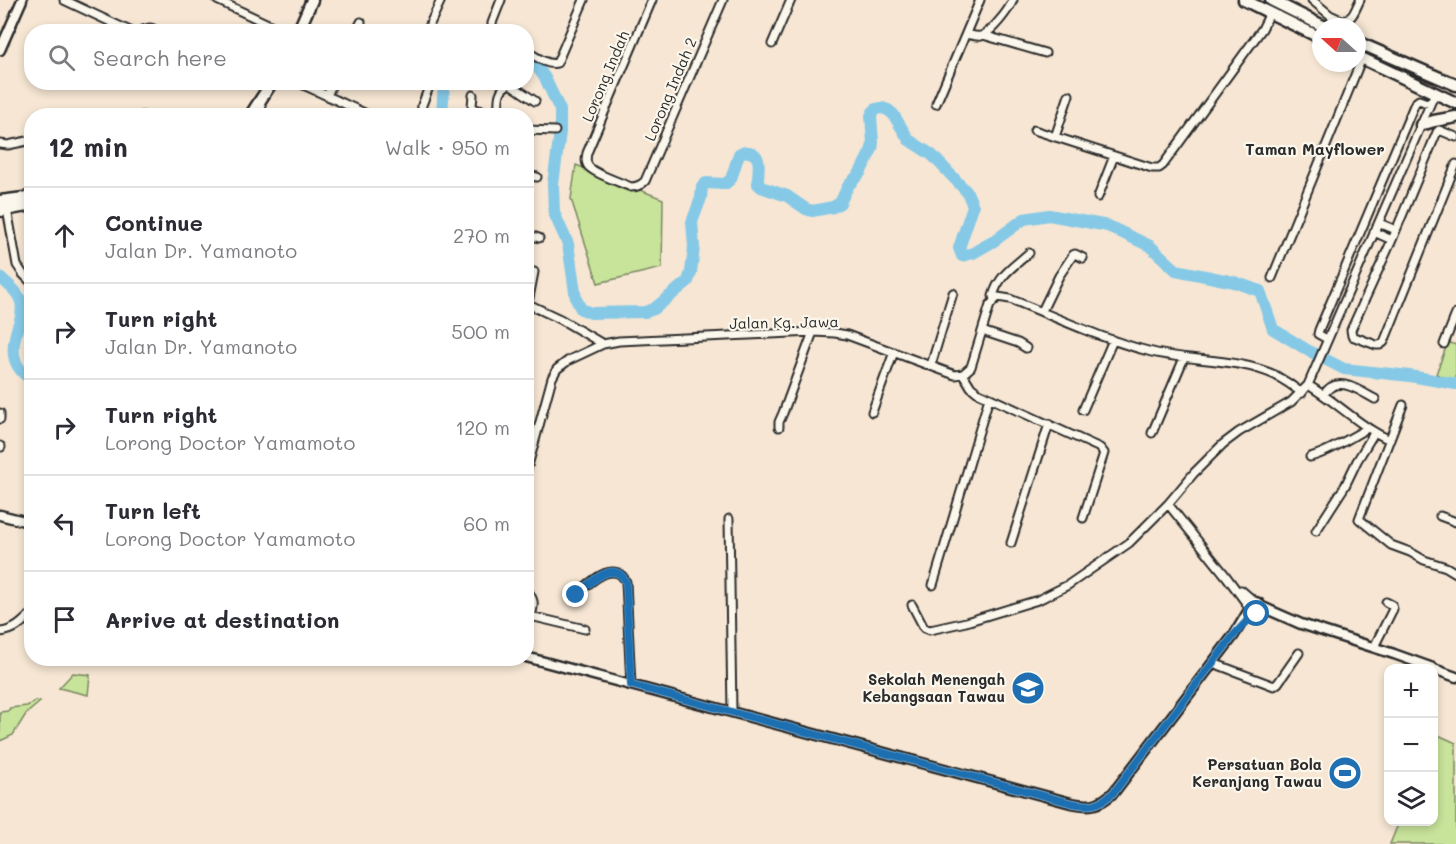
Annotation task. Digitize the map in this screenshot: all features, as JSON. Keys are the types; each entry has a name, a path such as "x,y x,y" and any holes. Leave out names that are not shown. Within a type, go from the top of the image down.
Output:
{"main road":[{"path":"302,24 312,0"},
{"path":"1244,0 1268,5 1289,5 1312,19"},
{"path":"1268,5 1312,32"},
{"path":"1366,46 1456,85"},
{"path":"1366,60 1456,103"},
{"path":"1410,66 1411,71 1431,81 1436,87 1435,93"},
{"path":"256,108 267,90"},
{"path":"1422,123 1456,117"},
{"path":"1,206 24,199"},
{"path":"1,206 24,205"}],"street":[{"path":"0,50 22,0"},
{"path":"64,0 115,24"},
{"path":"217,0 268,24"},
{"path":"430,24 441,0"},
{"path":"492,24 501,0"},
{"path":"534,55 548,63 557,63 584,0"},
{"name":"Lorong Indah","path":"639,186 631,187 589,168 586,159 652,0"},
{"name":"Lorong Indah 2","path":"639,186 645,181 723,0"},
{"path":"772,44 791,0"},
{"path":"936,104 980,0"},
{"path":"983,35 1004,16 1013,0"},
{"path":"1312,0 1330,15 1343,21 1353,15 1360,0"},
{"path":"1034,130 1152,168 1159,168 1262,29 1268,17 1268,5"},
{"path":"966,34 983,35 1045,54"},
{"path":"1272,278 1354,72"},
{"path":"314,90 353,108"},
{"path":"327,96 330,90"},
{"path":"422,108 428,90"},
{"path":"499,108 501,90"},
{"path":"520,90 535,101"},
{"path":"912,605 924,628 930,630 966,622 1038,600 1068,585 1129,543 1223,444 1239,432 1292,402 1302,393 1308,385 1435,93"},
{"path":"473,95 473,108"},
{"path":"1055,137 1069,95"},
{"path":"1328,339 1318,334 1319,330 1409,116 1416,101 1430,104"},
{"path":"260,102 262,108"},
{"path":"1409,116 1422,123"},
{"path":"534,130 555,131"},
{"path":"1456,137 1443,131 1437,132 1351,333 1352,336 1376,345 1384,342 1456,164"},
{"path":"0,144 8,146 24,142"},
{"path":"1098,197 1114,156"},
{"path":"1,206 18,265 24,275"},
{"path":"1379,223 1396,230"},
{"path":"1374,232 1392,240"},
{"path":"534,236 540,238"},
{"path":"994,300 993,296 1003,275 1029,253"},
{"path":"1042,311 1059,276 1073,255 1083,258"},
{"path":"1346,265 1358,270"},
{"path":"931,365 953,293"},
{"path":"1083,518 1104,453 1100,448 977,392 970,387 963,374 971,367 990,305 998,297 1042,311 1146,351 1261,370 1286,381 1302,393"},
{"path":"534,306 603,344"},
{"path":"1444,344 1456,314"},
{"path":"982,331 1026,348"},
{"path":"779,427 813,333"},
{"name":"Jalan Kg. Jawa","path":"534,444 552,378 557,369 569,360 603,344 619,341 813,333 847,334 955,375 963,374"},
{"path":"1083,410 1113,340"},
{"path":"872,412 894,352"},
{"path":"1152,433 1184,358"},
{"path":"1323,394 1339,384 1349,386 1375,399"},
{"path":"1308,385 1371,431 1390,440"},
{"path":"933,585 989,398"},
{"path":"1403,405 1359,519 1390,545 1456,573"},
{"path":"0,413 0,419"},
{"path":"1011,543 1049,424"},
{"path":"1310,457 1371,431"},
{"path":"1316,531 1345,486 1371,431"},
{"path":"1168,504 1255,609 1419,664"},
{"path":"0,515 24,521"},
{"path":"1440,516 1456,522"},
{"path":"729,519 732,712"},
{"path":"576,595 603,573 617,573 624,576 631,685"},
{"path":"1374,648 1393,609 1392,605 1386,602"},
{"path":"534,659 1060,800 1090,806 1098,804 1114,792 1255,609"},
{"path":"534,617 585,629"},
{"path":"0,632 15,628 24,621"},
{"path":"1213,663 1274,686 1299,653"},
{"path":"1438,671 1456,677"}],"green space":[{"path":"576,165 663,199 662,268 598,283 571,199"},
{"path":"1448,342 1456,345 1456,381 1436,374"},
{"path":"73,673 90,675 88,695 59,688"},
{"path":"35,701 40,702 26,714 13,735 0,741 0,712 27,706"},
{"path":"1438,735 1456,743 1456,844 1390,844 1397,826 1438,826"}],"waterway":[{"path":"534,65 545,78 560,110 560,132 553,184 554,213 568,244 576,299 581,309 591,313 645,312 654,309 688,281 694,247 692,222 701,198 702,187 706,183 725,184 731,179 739,154 743,152 749,152 757,157 758,184 761,187 787,196 812,211 833,207 840,203 848,186 860,173 872,149 871,116 876,109 882,108 893,114 909,140 932,155 967,192 973,206 959,248 962,256 973,253 994,241 1024,219 1049,215 1108,226 1150,246 1176,270 1234,282 1260,291 1273,329 1344,369 1410,376 1456,384"},
{"path":"442,108 444,90"},
{"path":"0,277 15,291 21,302 14,356 24,374"}],"place":[{"name":"Sekolah Menengah Kebangsaan Tawau","path":"1028,688"},
{"name":"Persatuan Bola Keranjang Tawau","path":"1345,773"}],"district":[{"name":"Taman Mayflower","path":"1315,148"}],"route":[{"path":"576,595 603,573 617,573 624,576 631,685 1071,803 1090,806 1098,804 1114,792 1234,635 1257,614"}]}
